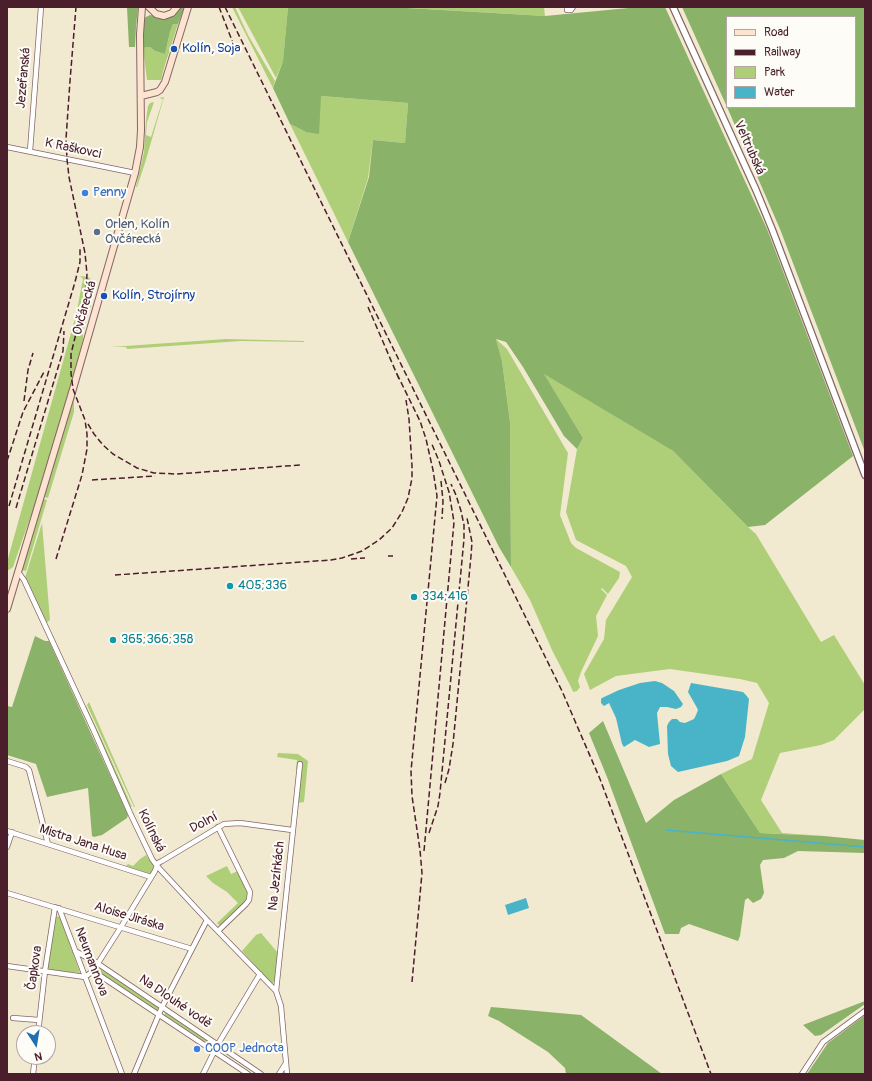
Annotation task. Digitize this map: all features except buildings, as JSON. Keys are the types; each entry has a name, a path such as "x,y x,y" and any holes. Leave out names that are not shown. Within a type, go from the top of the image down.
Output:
{"main road":[{"name":"Ovčárecká","path":"7,609 73,389 135,173 140,142 140,34 142,7"},
{"path":"150,7 156,14 164,16 172,13 177,7"},
{"path":"141,96 157,92 165,82 188,7"}],"street":[{"name":"Jezeřanská","path":"30,151 41,7"},
{"path":"566,7 567,10 571,10 573,7"},
{"name":"Veltrubská","path":"673,7 756,190 865,475"},
{"name":"K Raškovci","path":"7,147 135,173"},
{"name":"Kolínská","path":"18,572 24,580 152,859 207,920 276,991 281,1006 287,1074"},
{"path":"7,761 26,767 29,770 48,844"},
{"name":"Na Jezírkách","path":"276,991 300,764"},
{"name":"Dolní","path":"157,866 162,861 224,824 240,823 292,830"},
{"path":"218,827 250,892 249,900 246,904 218,931"},
{"path":"7,847 9,831"},
{"name":"Mistra Jana Husa","path":"9,831 151,877"},
{"path":"7,966 85,977 92,971 157,866"},
{"path":"7,893 57,907"},
{"name":"Aloise Jiráska","path":"57,907 192,949"},
{"name":"Neumannova","path":"57,907 76,951 122,1074"},
{"name":"Čapkova","path":"39,1025 45,971 57,907"},
{"path":"134,1074 162,1007 207,920"},
{"name":"Na Dlouhé vodě","path":"76,951 97,963 261,1074"},
{"name":"Na Dlouhé vodě","path":"92,971 248,1074"},
{"path":"202,1074 218,1044 260,974"},
{"path":"802,1074 823,1042 865,1011"},
{"path":"14,1018 39,1020"},
{"path":"279,1074 286,1063"}],"green space":[{"path":"127,7 138,7 135,47 129,47"},
{"path":"180,7 186,7 178,24 173,24 165,54 155,51 150,47 143,48 144,18 150,15 164,18"},
{"path":"232,7 235,7 248,35 275,81 273,88"},
{"path":"238,7 288,7 283,61 276,78"},
{"path":"288,7 390,7 545,16 639,7 665,7 767,229 853,456 765,525 748,527 673,451 544,374 583,438 577,449 564,436 523,367 506,342 496,339 502,361 510,422 511,567 499,547 348,242 369,177 373,140 405,143 408,103 321,96 319,134 306,132 290,124 273,88 283,61"},
{"path":"390,7 544,7 545,16"},
{"path":"682,7 865,7 865,452 780,229 727,108 856,108 856,16 726,16 726,105"},
{"path":"173,24 178,24 161,80 147,80 143,48 150,47 155,51 165,54"},
{"path":"321,96 408,103 405,143 373,140 368,178 348,242 290,124 306,132"},
{"path":"164,97 145,163 136,187 144,152 148,106 150,103 154,102 147,122 146,135 151,137 163,99 159,98"},
{"path":"80,276 88,277 94,281 95,285 89,302 91,305 83,331 83,339 77,365 36,501 13,567 7,571 7,562 76,315 83,279"},
{"path":"226,339 304,341 241,341 127,349 126,347 111,347"},
{"path":"496,339 507,349 568,453 560,515 571,543 576,548 620,572 619,578 608,594 602,588 601,589 607,595 596,616 598,636 581,672 578,681 580,687 577,691 573,692 552,650 530,600 511,567 510,422 502,361"},
{"path":"543,373 673,451 756,534 821,642 834,635 865,685 865,709 834,740 821,745 780,753 761,800 782,833 824,836 760,833 721,774 752,759 769,703 757,683 740,679 670,669 616,676 590,690 584,674 604,639 606,620 632,577 626,566 576,540 566,512 577,449 583,438"},
{"path":"74,395 74,412 48,498 44,497"},
{"path":"43,499 47,500 26,571 22,570"},
{"path":"42,523 50,620 46,623 25,578"},
{"path":"35,636 45,641 49,641 128,815 127,818 102,835 92,836 88,788 47,797 36,764 7,755 7,706 12,707"},
{"path":"89,702 135,807 87,705"},
{"path":"86,706 132,807 130,806 105,752"},
{"path":"603,721 646,823 674,800 721,774 760,833 824,836 865,840 865,853 798,851 784,858 763,860 760,865 764,893 761,899 753,903 748,898 745,900 738,941 689,924 681,928 679,934 665,934 607,777 589,733"},
{"path":"278,753 298,754 308,761 304,802 298,803 301,770 296,769 297,760 277,757"},
{"path":"146,855 153,865 153,871 150,874 126,866 128,864 133,866"},
{"path":"227,866 231,874 238,871 248,890 247,900 221,925 219,925 217,923 238,903 227,892 213,883 206,876"},
{"path":"55,916 60,917 80,973 49,970 47,968"},
{"path":"261,933 278,953 275,981 273,983 270,982 242,951 256,935"},
{"path":"98,967 159,1007 158,1011 96,971"},
{"path":"865,1001 865,1004 821,1035 815,1036 803,1025"},
{"path":"491,1007 581,1015 662,1074 566,1074 565,1068 548,1052 499,1021 488,1016"},
{"path":"166,1012 214,1044 213,1046 164,1015"},
{"path":"865,1015 865,1074 807,1074 828,1043"}],"water":[{"path":"655,681 662,683 674,691 683,704 681,707 676,709 660,707 657,713 660,744 649,747 635,740 624,747 616,718 609,703 604,706 601,703 601,699 619,690 640,683"},
{"path":"691,683 743,692 746,695 749,699 745,737 739,756 727,761 678,772 671,766 668,754 667,726 672,719 677,719 680,722 685,723 694,719 698,710 688,692"},
{"path":"526,898 529,908 508,915 505,905"}],"waterway":[{"path":"666,830 865,847"}],"railway":[{"path":"56,559 82,475 87,449 85,420 73,389 71,373 71,354 86,292 87,274 85,253 69,177 66,139 76,7"},
{"path":"219,7 233,43"},
{"path":"225,7 562,691 600,779 711,1074"},
{"path":"9,506 75,282 80,262 80,247"},
{"path":"368,307 399,379"},
{"path":"16,508 63,351 64,331"},
{"path":"24,401 28,370 33,353"},
{"path":"7,461 23,412 45,370"},
{"path":"397,374 420,421 426,439 437,496 411,771 412,796 422,873 412,982"},
{"path":"115,575 331,560 362,551 379,540 392,528 402,512 408,498 412,478 412,466 409,419 406,400"},
{"path":"88,424 103,445 113,454 137,468 154,473 177,474 300,465"},
{"path":"424,851 454,522 449,492 431,442"},
{"path":"92,480 155,476"},
{"path":"441,481 443,501 442,519"},
{"path":"429,833 438,806 440,793 464,539 464,525 461,511 451,484"},
{"path":"445,783 453,744 471,556 472,542 467,518"},
{"path":"388,556 393,556"},
{"path":"351,559 365,558"}],"place":[{"name":"Kolín, Soja","path":"174,49"},
{"name":"Penny","path":"85,193"},
{"name":"Orlen, Kolín Ovčárecká","path":"97,232"},
{"name":"Kolín, Strojírny","path":"104,296"},
{"name":"405;336","path":"230,586"},
{"name":"334;416","path":"414,597"},
{"name":"365;366;358","path":"113,640"},
{"name":"COOP Jednota","path":"197,1049"}]}
